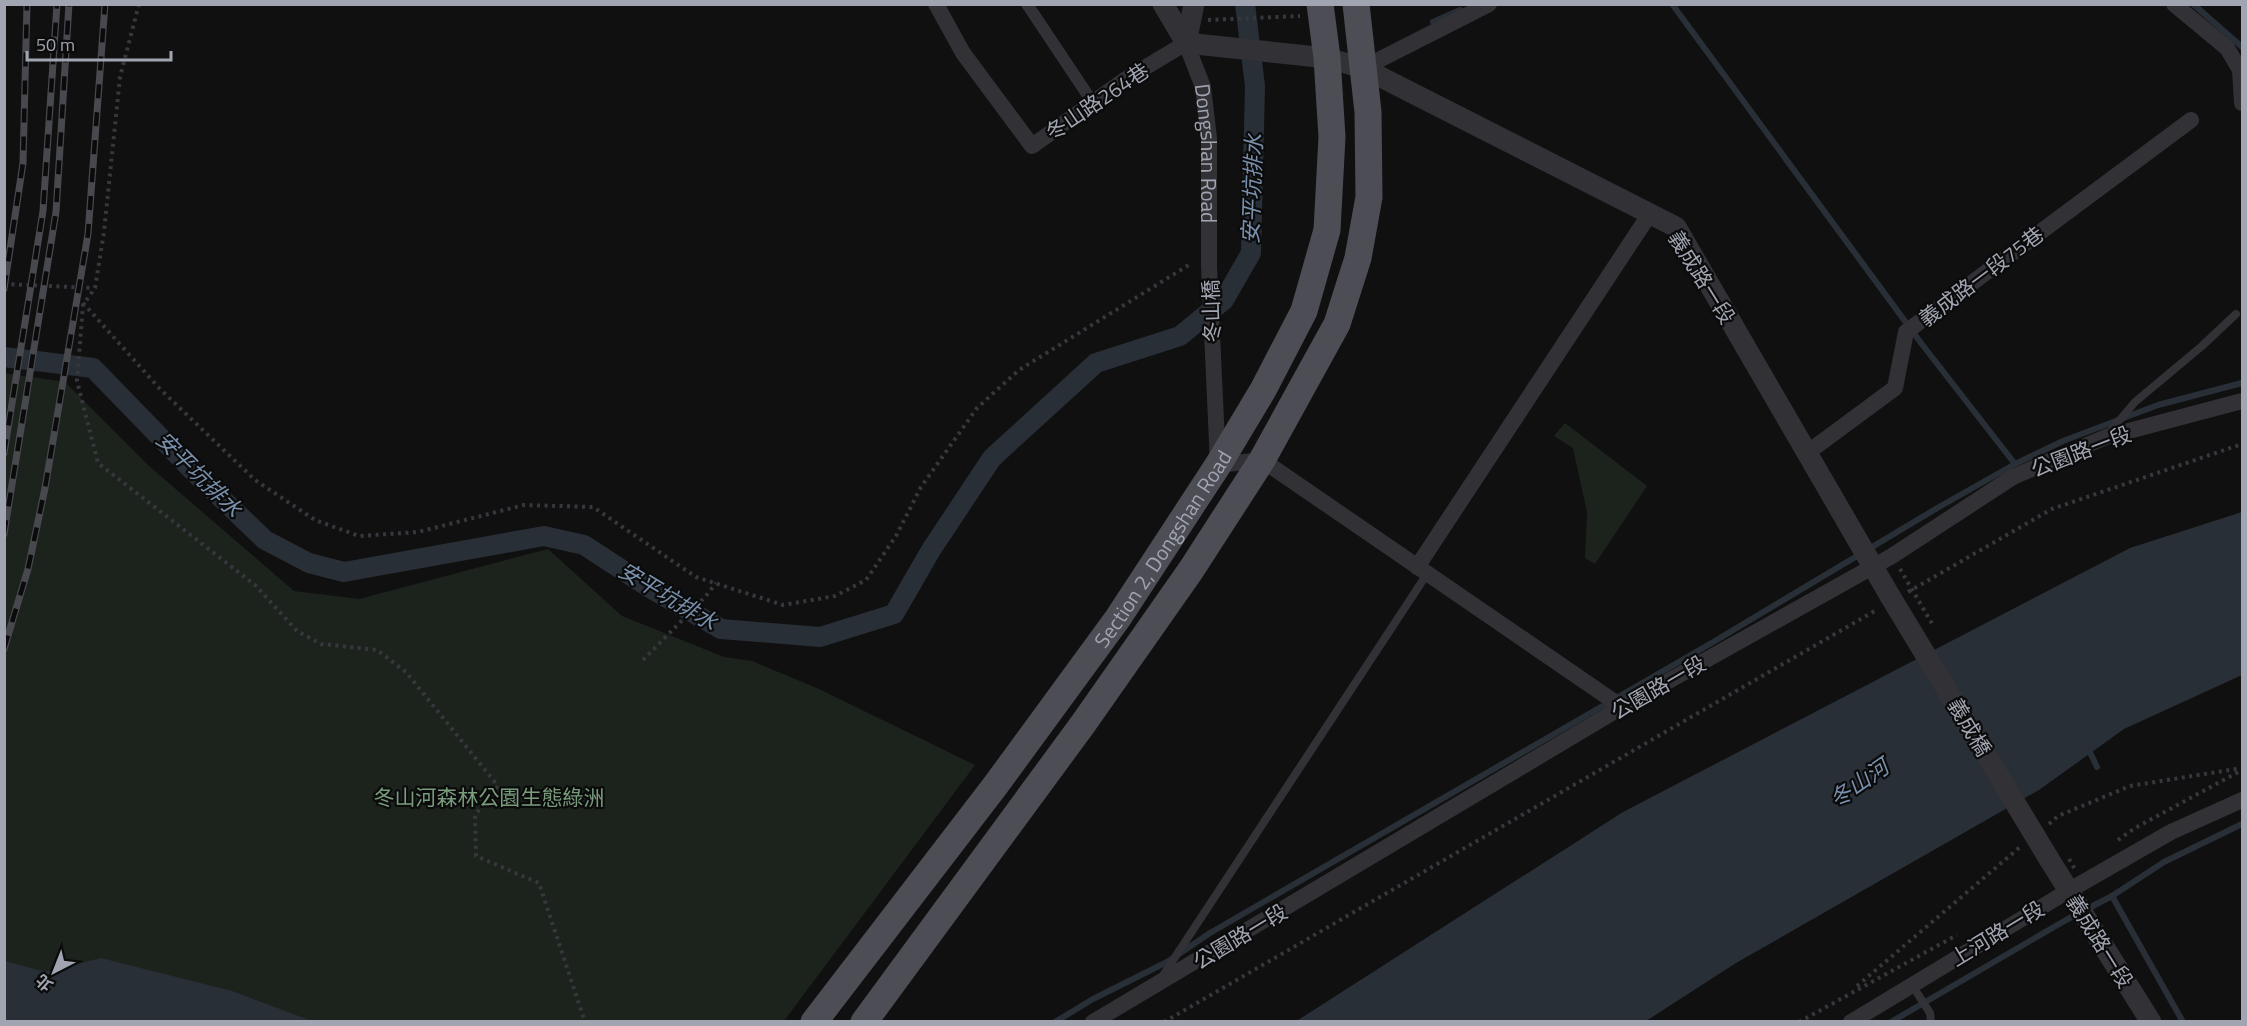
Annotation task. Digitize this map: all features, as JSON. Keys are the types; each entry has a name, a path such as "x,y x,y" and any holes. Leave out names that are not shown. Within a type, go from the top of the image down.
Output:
{"main road":[{"name":"Section 2, Dongshan Road","path":"814,1022 1057,703 1118,618 1218,465 1263,390 1304,311 1327,230 1332,137 1327,57 1320,4"},
{"name":"Section 2, Dongshan Road","path":"864,1022 1113,681 1191,570 1262,460 1337,324 1358,258 1369,197 1368,112 1356,4"}],"street":[{"name":"冬山路264巷","path":"936,4 963,53 1032,146 1126,79 1186,43"},
{"path":"1027,4 1093,103"},
{"name":"Dongshan Road","path":"1163,4 1186,43 1203,87 1209,138 1210,259"},
{"path":"1186,43 1194,4"},
{"path":"1363,68 1489,4"},
{"path":"2174,4 2227,48 2240,70 2242,103"},
{"name":"義成路一段","path":"1186,43 1327,57 1363,68 1676,227 1891,599"},
{"name":"義成路一段75巷","path":"1807,453 1895,388 1906,332 2191,120"},
{"path":"1422,570 1649,215"},
{"name":"冬山橋","path":"1210,259 1218,465"},
{"name":"公園路一段","path":"1093,1022 1622,707 1892,556 2013,477 2106,437 2242,400"},
{"path":"1218,465 1262,460 1622,707"},
{"name":"義成橋","path":"1891,599 2049,859"},
{"name":"上河路一段","path":"1851,1022 1912,985 2068,880 2242,800"},
{"name":"義成路一段","path":"2049,859 2068,880 2151,1022"}],"lane":[{"path":"2106,437 2135,402 2236,314"},
{"path":"1156,986 1422,570"},
{"path":"1912,985 1930,1012 1931,1022"}],"path":[{"path":"139,4 120,77 104,232 95,288 83,304 77,381 98,463 255,585 297,631 321,644 377,650 406,672 498,786 475,815 476,856 539,883 585,1022"},
{"path":"1212,20 1288,16"},
{"path":"83,304 160,389 255,480 315,520 359,536 418,532 524,505 593,507 696,577 783,605 835,596 866,579 896,536 921,487 977,408 1019,370 1111,311 1210,259"},
{"path":"4,284 95,288"},
{"path":"1164,1022 1891,599 2052,509 2242,444"},
{"path":"643,660 716,583"},
{"path":"1912,589 1935,628"},
{"path":"1799,1022 1967,930"}],"green space":[{"name":"冬山河森林公園生態綠洲","path":"4,373 65,382 149,466 294,591 359,599 548,549 622,616 724,657 752,661 819,689 975,765 784,1021 5,1021"},
{"path":"1565,423 1647,486 1595,564 1585,558 1587,512 1573,448 1554,436"}],"water":[{"name":"冬山河","path":"2242,512 2242,675 2124,729 2039,790 1736,963 1646,1021 1295,1022 1623,812 2130,548"},
{"path":"101,958 232,991 312,1021 5,1021 5,961 45,972"}],"waterway":[{"name":"安平坑排水","path":"4,357 93,368 194,472 265,540 309,563 344,572 544,536 584,545 650,588 721,629 820,637 894,614 931,550 992,458 1096,363 1180,336 1224,300 1251,253 1255,86 1245,4"},
{"path":"1672,4 1921,343 2015,464"},
{"path":"2193,4 2242,47"},
{"path":"1433,22 1460,10"},
{"path":"1055,1022 1093,999 1167,962 1210,933 1715,641 2015,464 2063,441 2158,405 2242,383"},
{"path":"2087,746 2097,767"},
{"path":"1891,1022 2066,920 2112,896 2164,862 2242,824"},
{"path":"2112,896 2183,1022"}],"railway":[{"path":"4,289 23,163 27,4"},
{"path":"4,453 43,211 57,4"},
{"path":"4,534 56,212 69,4"},
{"path":"4,649 28,569 45,488 88,234 105,4"}]}
